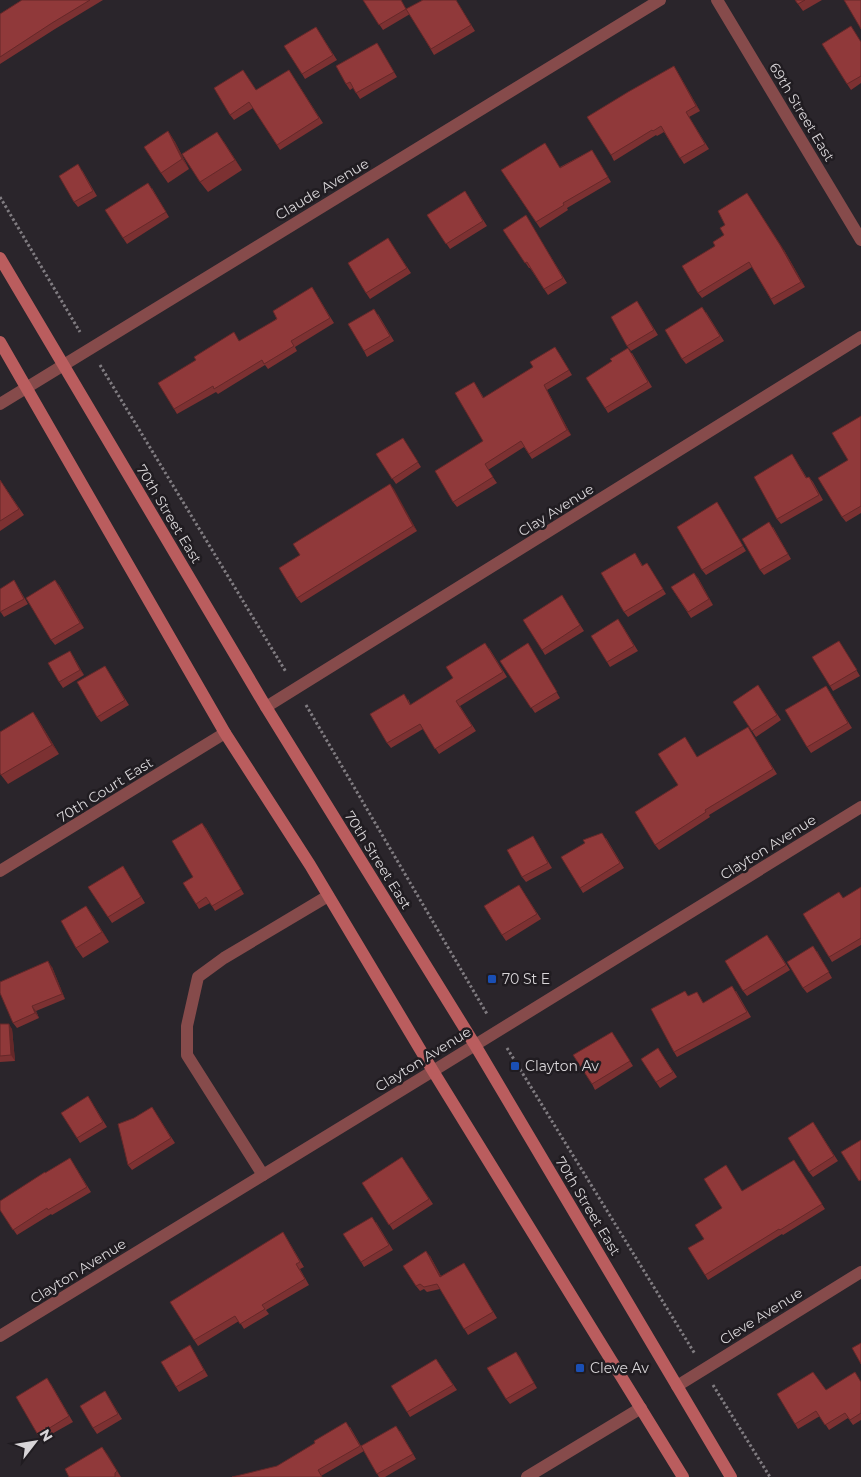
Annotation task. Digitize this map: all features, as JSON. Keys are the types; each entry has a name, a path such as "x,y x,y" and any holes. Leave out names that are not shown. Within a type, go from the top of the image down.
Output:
{"main road":[{"name":"70th Street East","path":"0,258 266,707 475,1045 731,1477"},
{"path":"0,342 225,733 328,896 433,1071 683,1477"}],"street":[{"name":"Claude Avenue","path":"0,404 660,0"},
{"name":"69th Street East","path":"717,0 861,240"},
{"name":"Clay Avenue","path":"266,707 861,337"},
{"name":"70th Court East","path":"0,872 225,733"},
{"name":"Clayton Avenue","path":"0,1336 861,807"},
{"path":"263,1176 187,1055 187,1026 198,978 224,958 328,896"},
{"name":"Cleve Avenue","path":"677,1386 861,1272"},
{"path":"527,1477 641,1408"}],"path":[{"path":"0,197 296,689 497,1031 770,1477"}],"building":[{"path":"22,0 90,0 0,57 0,14"},
{"path":"363,0 401,0 406,9 379,25"},
{"path":"423,0 456,0 471,25 431,49 406,9"},
{"path":"795,0 805,0 798,4"},
{"path":"844,0 861,0 861,29"},
{"path":"851,26 861,42 861,76 847,84 822,44"},
{"path":"316,27 333,55 302,74 284,46"},
{"path":"377,43 394,72 356,93 350,82 346,84 336,66"},
{"path":"674,66 696,106 686,112 705,144 680,158 661,126 611,155 587,117"},
{"path":"243,70 256,90 289,70 319,118 277,145 249,102 230,115 214,88"},
{"path":"168,131 182,159 161,173 144,147"},
{"path":"217,132 235,160 200,182 182,154"},
{"path":"545,143 560,168 592,150 608,177 563,203 564,205 536,222 501,170"},
{"path":"78,164 93,191 74,202 59,176"},
{"path":"148,183 166,212 123,238 105,210"},
{"path":"465,191 483,221 446,244 427,215"},
{"path":"747,193 801,282 771,299 749,262 698,293 682,266 715,246 713,242 724,235 720,228 725,225 718,211"},
{"path":"526,215 563,278 544,289 503,230"},
{"path":"388,238 407,268 366,293 348,263"},
{"path":"312,287 330,318 291,341 294,346 264,364 262,360 214,389 213,386 174,409 158,383 196,360 194,357 234,332 239,341 277,319 273,311"},
{"path":"637,301 654,330 627,346 611,317"},
{"path":"702,307 720,336 682,359 665,330"},
{"path":"374,309 390,336 364,351 348,324"},
{"path":"555,347 569,370 544,385 567,430 529,454 521,441 485,464 493,477 453,502 435,471 483,441 455,393 474,382 483,398 533,367 530,362"},
{"path":"628,348 648,382 605,408 586,378 612,361 610,359"},
{"path":"861,416 861,506 842,517 818,478 848,460 832,433"},
{"path":"403,438 418,462 392,479 376,454"},
{"path":"792,454 806,478 809,477 819,495 777,519 754,477"},
{"path":"0,480 19,509 0,521"},
{"path":"390,484 413,526 297,598 279,568 300,555 293,544"},
{"path":"717,502 743,546 702,570 677,527"},
{"path":"769,522 788,554 760,570 742,539"},
{"path":"635,553 642,566 647,563 663,589 624,612 601,573"},
{"path":"694,573 709,599 688,612 671,587"},
{"path":"14,580 24,599 0,612 0,589"},
{"path":"55,580 80,623 51,640 26,598"},
{"path":"562,595 580,625 542,650 523,620"},
{"path":"618,619 634,646 607,662 591,636"},
{"path":"839,641 857,670 830,686 812,657"},
{"path":"485,643 503,672 456,701 472,726 435,749 420,724 387,743 370,714 404,694 410,705 453,678 446,667"},
{"path":"528,643 557,692 531,708 500,661"},
{"path":"70,651 80,670 59,682 48,663"},
{"path":"105,666 125,700 97,717 77,682"},
{"path":"758,685 777,715 752,731 733,702"},
{"path":"826,686 848,723 807,747 785,710"},
{"path":"33,712 52,745 1,775 0,732"},
{"path":"748,727 773,769 705,810 706,812 655,845 635,812 678,785 658,754 685,737 697,757"},
{"path":"202,823 241,889 212,906 206,897 196,904 183,883 193,877 172,841"},
{"path":"602,833 620,863 580,888 561,857 585,843 583,840"},
{"path":"533,836 548,863 522,877 507,850"},
{"path":"123,866 141,897 108,917 88,887"},
{"path":"519,885 537,914 502,935 484,906"},
{"path":"861,887 861,938 829,957 803,914 839,892 843,898"},
{"path":"86,906 102,932 76,948 61,921"},
{"path":"767,935 786,965 743,991 725,961"},
{"path":"813,946 829,972 803,988 787,962"},
{"path":"48,961 62,994 32,1006 35,1013 13,1023 0,993 0,982"},
{"path":"732,986 747,1012 674,1052 651,1009 685,991 688,996 697,992 703,1003"},
{"path":"0,1024 9,1024 11,1055 0,1056"},
{"path":"612,1032 630,1061 592,1084 573,1055"},
{"path":"658,1048 673,1072 656,1082 641,1059"},
{"path":"88,1096 103,1122 77,1138 61,1113"},
{"path":"152,1107 171,1138 128,1165 118,1124 134,1118"},
{"path":"813,1122 834,1156 809,1172 788,1138"},
{"path":"861,1140 861,1180 859,1181 841,1152"},
{"path":"402,1157 429,1199 389,1225 362,1183"},
{"path":"70,1158 87,1187 48,1210 47,1208 13,1230 0,1210 0,1201"},
{"path":"794,1160 822,1204 705,1275 688,1248 704,1239 695,1225 722,1208 704,1179 726,1165 742,1191"},
{"path":"372,1217 389,1245 361,1262 343,1234"},
{"path":"283,1232 300,1262 296,1264 305,1279 262,1305 265,1309 240,1324 235,1316 194,1340 170,1302"},
{"path":"426,1251 440,1277 464,1263 493,1312 464,1329 437,1284 424,1287 420,1284 416,1286 403,1266"},
{"path":"861,1343 861,1364 852,1348"},
{"path":"190,1345 204,1370 176,1387 161,1362"},
{"path":"516,1352 534,1383 506,1399 487,1368"},
{"path":"436,1359 453,1385 407,1412 391,1386"},
{"path":"813,1372 826,1390 855,1372 861,1382 861,1413 850,1420 845,1413 825,1425 816,1411 795,1424 777,1394"},
{"path":"47,1378 69,1416 38,1435 16,1397"},
{"path":"105,1391 118,1414 93,1428 80,1406"},
{"path":"346,1422 360,1446 318,1470 322,1477 232,1477 277,1466"},
{"path":"396,1426 413,1454 377,1474 361,1446"},
{"path":"102,1447 117,1471 115,1477 69,1477 65,1469"}],"place":[{"name":"70 St E","path":"492,979"},
{"name":"Clayton Av","path":"515,1066"},
{"name":"Cleve Av","path":"580,1368"}]}
